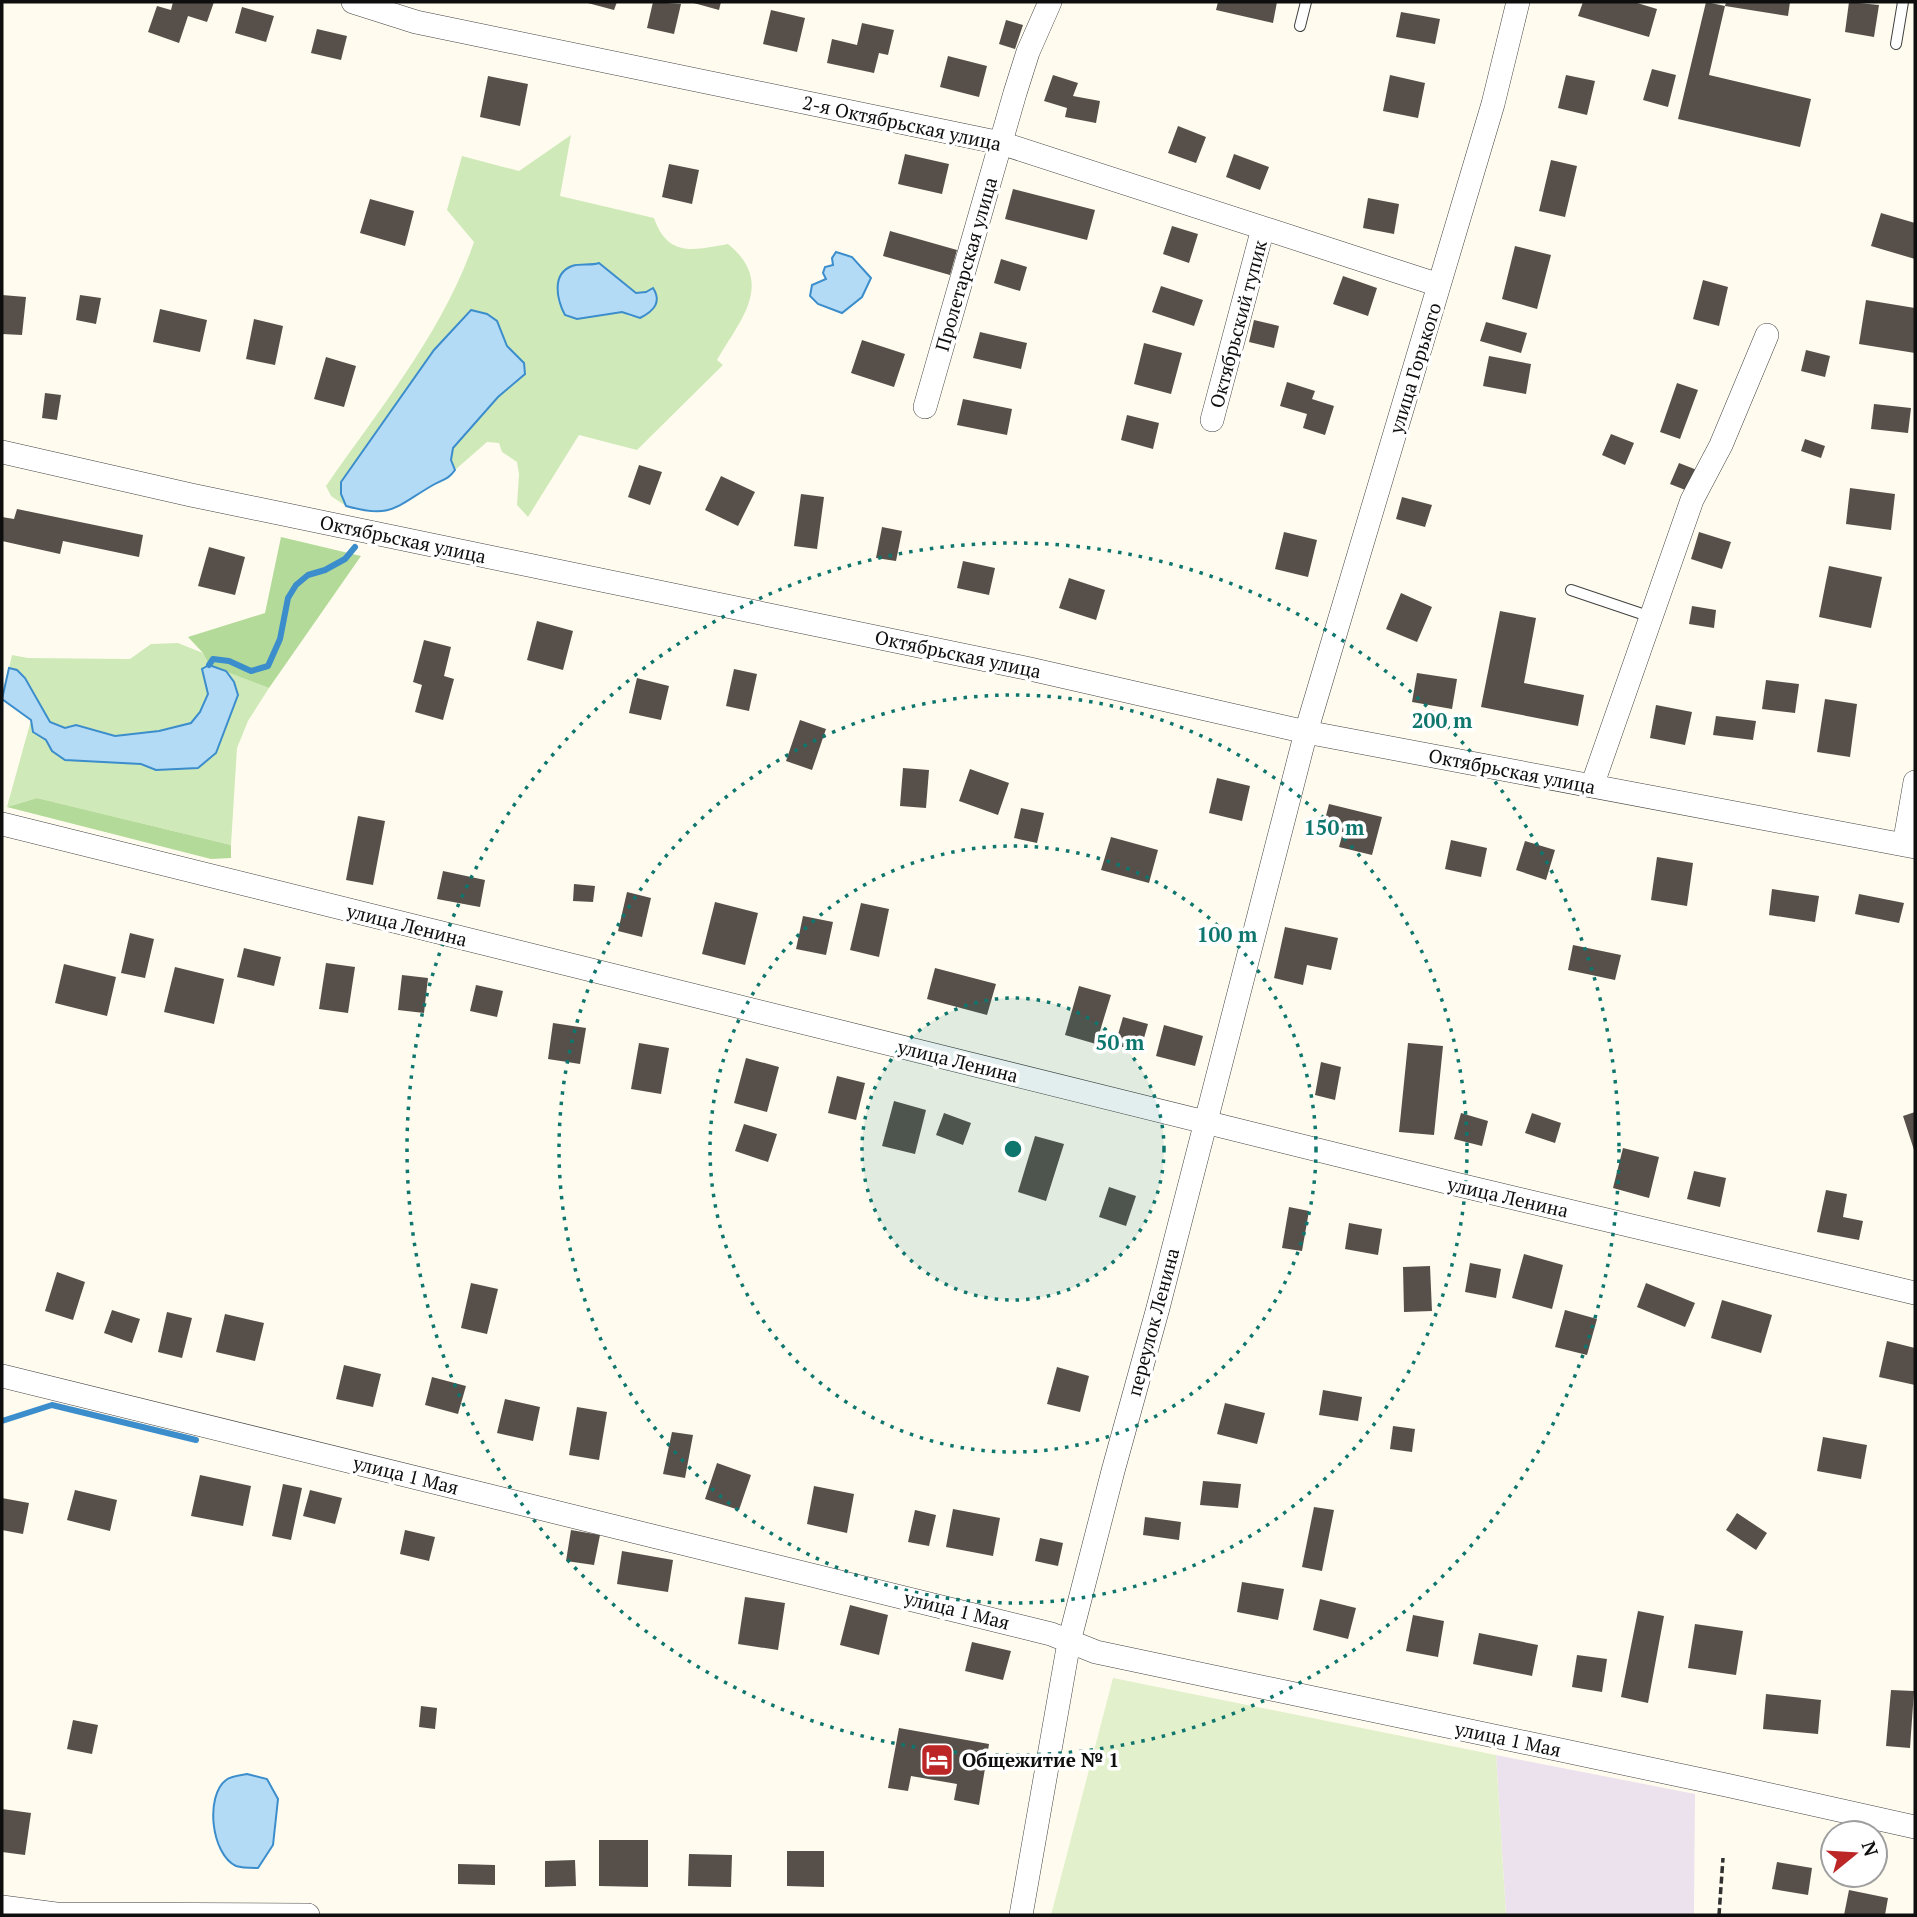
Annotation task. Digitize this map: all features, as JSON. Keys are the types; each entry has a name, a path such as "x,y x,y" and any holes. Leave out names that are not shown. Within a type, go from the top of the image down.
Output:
{"street":[{"name":"Пролетарская улица","path":"925,407 1028,52 1049,2"},
{"name":"улица Горького","path":"1306,732 1493,104 1518,2"},
{"name":"2-я Октябрьская улица","path":"361,3 416,22 1001,143 1439,285"},
{"name":"Октябрьский тупик","path":"1212,420 1263,228"},
{"path":"1592,786 1692,500 1721,445 1767,335"},
{"name":"Октябрьская улица","path":"2,452 164,489 1017,666 1306,732 1910,846"},
{"name":"переулок Ленина","path":"1021,1915 1069,1642 1306,732"},
{"path":"1910,846 1915,782"},
{"name":"улица Ленина","path":"2,824 1206,1123 1915,1293"},
{"name":"улица 1 Мая","path":"2,1376 1051,1633 1096,1652 1915,1827"},
{"path":"2,1907 57,1914 307,1915"}],"lane":[{"path":"1300,26 1306,2"},
{"path":"1896,44 1903,2"},
{"path":"1571,590 1651,617"}],"path":[{"path":"1719,1915 1723,1858"}],"shaded area":[{"path":"1496,1755 1695,1794 1694,1915 1506,1915"}],"green space":[{"path":"571,135 560,196 654,218 667,240 684,248 728,244 750,273 752,287 743,316 717,360 723,365 637,450 579,435 528,517 517,505 517,462 502,452 499,443 487,442 455,470 451,460 453,448 498,397 516,383 507,346 497,321 471,310 434,350 341,482 341,494 346,506 331,496 326,486 428,338 461,275 474,242 447,210 462,156 519,171","holes":["583,265 612,275 636,293 646,292 632,317 622,312 565,315 558,302 557,287"]},
{"path":"281,537 361,556 269,688 209,665 203,653 188,637 265,613"},
{"path":"178,643 203,653 209,665 202,670 208,694 200,712 190,723 159,731 115,736 76,725 65,728 50,722 25,678 17,670 9,668 12,655 28,658 130,659 151,644"},
{"path":"226,671 269,688 248,721 237,748 231,845 37,798 7,807 31,720 33,732 46,740 52,751 65,760 141,764 157,770 198,768 234,682"},
{"path":"37,798 231,845 231,858 211,859 7,807"},
{"path":"1113,1678 1496,1755 1506,1915 1051,1915"}],"water":[{"path":"836,252 852,257 871,278 862,297 842,313 818,304 810,296 812,285 826,279 823,273 825,267 833,265 832,258"},
{"path":"599,263 636,293 653,288 657,302 653,309 640,318 622,312 577,319 565,315 558,295 561,275 572,266"},
{"path":"471,310 487,314 497,321 507,346 524,363 525,374 498,397 453,448 451,460 455,470 448,478 392,509 374,511 346,506 341,494 341,482 434,350"},
{"path":"209,665 226,671 234,682 238,695 216,753 198,768 156,770 141,764 65,760 52,751 46,740 33,732 31,720 2,699 9,668 17,670 25,678 50,722 65,728 76,725 115,736 159,731 191,723 200,712 208,694 202,669"},
{"path":"247,1774 267,1779 278,1799 273,1845 258,1868 236,1866 228,1860 216,1838 214,1824 213,1811 219,1788 228,1779"}],"building":[{"path":"173,2 214,2 207,22 188,16 179,43 148,32 157,6 171,10"},
{"path":"584,2 617,2 614,10"},
{"path":"653,2 681,4 674,34 647,28"},
{"path":"690,2 721,2 719,10"},
{"path":"1218,2 1277,2 1273,23 1216,10"},
{"path":"1583,2 1634,2 1657,9 1649,37 1578,16"},
{"path":"1706,2 1725,6 1709,75 1811,99 1800,147 1678,119"},
{"path":"1726,2 1790,2 1788,16 1725,6"},
{"path":"1849,2 1879,5 1874,37 1845,32"},
{"path":"242,7 274,16 266,42 235,33"},
{"path":"771,10 805,18 797,52 763,44"},
{"path":"1401,12 1440,19 1435,44 1396,37"},
{"path":"1006,20 1023,25 1015,49 999,44"},
{"path":"862,23 894,30 888,55 879,53 874,73 827,63 832,39 857,45"},
{"path":"317,29 347,36 341,60 311,53"},
{"path":"948,56 987,66 979,97 940,87"},
{"path":"1652,69 1676,75 1668,107 1643,100"},
{"path":"1053,75 1078,83 1073,96 1100,101 1096,123 1065,117 1067,108 1044,101"},
{"path":"1390,75 1425,83 1418,118 1383,111"},
{"path":"1566,75 1595,81 1587,115 1558,108"},
{"path":"488,76 528,84 520,126 480,117"},
{"path":"1178,126 1206,137 1196,163 1168,153"},
{"path":"905,154 949,164 942,194 898,184"},
{"path":"1234,154 1269,167 1260,190 1226,177"},
{"path":"1551,160 1577,166 1565,217 1539,211"},
{"path":"669,164 699,170 692,204 662,197"},
{"path":"1013,189 1095,210 1087,240 1005,219"},
{"path":"1368,198 1399,204 1394,234 1363,228"},
{"path":"370,199 414,211 405,246 360,233"},
{"path":"1881,213 1915,223 1915,259 1871,246"},
{"path":"1172,226 1198,234 1189,263 1163,254"},
{"path":"890,231 957,250 950,275 883,256"},
{"path":"1515,246 1551,255 1537,309 1502,299"},
{"path":"1001,259 1027,267 1020,291 994,283"},
{"path":"1343,276 1377,288 1368,316 1333,304"},
{"path":"1703,280 1728,287 1719,326 1693,319"},
{"path":"1161,286 1203,300 1194,326 1152,312"},
{"path":"2,295 26,297 22,335 2,334"},
{"path":"80,295 101,298 96,324 76,320"},
{"path":"1866,300 1915,308 1915,353 1859,344"},
{"path":"160,309 207,320 200,352 153,342"},
{"path":"254,319 283,326 275,365 246,359"},
{"path":"1254,320 1279,326 1274,348 1249,342"},
{"path":"1486,322 1527,333 1521,353 1480,341"},
{"path":"980,332 1027,343 1021,369 973,358"},
{"path":"862,340 905,354 894,387 851,373"},
{"path":"1144,343 1182,353 1171,394 1134,384"},
{"path":"1806,350 1830,356 1825,377 1801,371"},
{"path":"1489,356 1531,364 1526,394 1483,386"},
{"path":"326,357 356,366 344,407 314,399"},
{"path":"1287,382 1315,391 1312,399 1334,406 1325,435 1303,428 1307,414 1280,406"},
{"path":"1677,383 1698,390 1680,439 1660,432"},
{"path":"45,393 61,395 57,420 42,418"},
{"path":"963,399 1012,409 1007,435 957,425"},
{"path":"1874,404 1911,408 1908,433 1871,429"},
{"path":"1127,415 1159,423 1153,449 1121,440"},
{"path":"1611,434 1634,443 1625,465 1602,455"},
{"path":"1805,439 1825,446 1821,458 1801,451"},
{"path":"1679,463 1697,470 1688,491 1670,484"},
{"path":"639,465 662,472 650,505 628,497"},
{"path":"721,476 755,492 738,526 705,510"},
{"path":"1850,488 1895,494 1891,530 1846,524"},
{"path":"801,494 824,497 817,549 794,546"},
{"path":"1402,497 1432,505 1425,527 1396,519"},
{"path":"17,509 143,535 139,557 63,541 60,554 2,541 2,517 14,519"},
{"path":"882,527 902,531 896,561 876,558"},
{"path":"1284,532 1317,540 1308,577 1275,569"},
{"path":"1699,532 1731,542 1722,569 1691,559"},
{"path":"209,547 245,557 235,595 198,586"},
{"path":"963,561 995,568 989,595 957,588"},
{"path":"1829,566 1882,577 1871,628 1819,617"},
{"path":"1069,578 1105,590 1096,620 1059,608"},
{"path":"1401,593 1432,607 1417,642 1386,629"},
{"path":"1692,606 1716,610 1714,628 1689,624"},
{"path":"1500,611 1536,618 1524,683 1584,695 1578,726 1481,707"},
{"path":"537,621 573,631 563,670 527,660"},
{"path":"424,640 451,647 444,676 454,679 443,720 415,712 422,685 413,682"},
{"path":"734,669 757,674 749,711 726,706"},
{"path":"1417,673 1457,679 1452,709 1412,702"},
{"path":"637,678 669,686 661,720 629,713"},
{"path":"1766,680 1799,684 1795,713 1762,709"},
{"path":"1825,699 1857,704 1850,757 1817,752"},
{"path":"1656,705 1692,712 1685,745 1650,738"},
{"path":"1716,716 1756,721 1753,740 1713,735"},
{"path":"800,720 826,729 812,770 786,761"},
{"path":"903,768 929,770 926,808 900,806"},
{"path":"970,769 1009,783 998,815 959,801"},
{"path":"1217,778 1250,786 1242,821 1209,813"},
{"path":"1329,804 1382,817 1372,855 1339,847 1343,832 1323,827"},
{"path":"1021,808 1044,813 1037,843 1014,838"},
{"path":"358,816 385,821 373,885 346,880"},
{"path":"1111,837 1158,850 1149,883 1101,870"},
{"path":"1451,840 1487,848 1481,877 1445,869"},
{"path":"1525,841 1555,850 1546,880 1516,870"},
{"path":"1657,857 1693,863 1687,906 1651,900"},
{"path":"443,871 485,880 480,907 437,899"},
{"path":"574,884 595,886 593,902 573,901"},
{"path":"1772,889 1819,896 1815,922 1769,915"},
{"path":"627,892 651,898 642,937 618,931"},
{"path":"1859,894 1904,903 1899,923 1855,914"},
{"path":"715,902 758,913 745,965 702,954"},
{"path":"861,903 889,909 879,957 850,950"},
{"path":"803,916 833,922 826,955 796,949"},
{"path":"1285,927 1338,938 1331,970 1307,965 1303,985 1274,978"},
{"path":"130,933 154,939 145,978 121,973"},
{"path":"1573,945 1621,955 1615,980 1568,970"},
{"path":"244,948 281,957 274,986 237,977"},
{"path":"326,963 355,967 348,1013 319,1009"},
{"path":"64,964 116,977 107,1016 55,1003"},
{"path":"175,967 224,979 214,1024 164,1012"},
{"path":"935,968 996,984 987,1015 927,999"},
{"path":"402,975 428,978 424,1013 398,1010"},
{"path":"476,985 503,991 497,1017 470,1011"},
{"path":"1079,986 1111,995 1096,1044 1065,1035"},
{"path":"1123,1017 1148,1024 1140,1052 1115,1045"},
{"path":"553,1023 586,1028 580,1064 548,1059"},
{"path":"1164,1025 1203,1036 1195,1066 1156,1056"},
{"path":"639,1043 669,1048 661,1094 631,1089"},
{"path":"1408,1043 1443,1046 1434,1135 1399,1132"},
{"path":"746,1058 779,1067 767,1112 734,1103"},
{"path":"1321,1062 1341,1067 1335,1100 1315,1095"},
{"path":"837,1076 865,1083 856,1120 828,1113"},
{"path":"894,1101 926,1110 915,1154 882,1146"},
{"path":"1915,1112 1915,1153 1903,1116"},
{"path":"944,1113 971,1123 963,1145 936,1135"},
{"path":"1461,1113 1488,1121 1482,1146 1454,1139"},
{"path":"1532,1113 1561,1123 1555,1143 1525,1133"},
{"path":"744,1124 777,1134 768,1162 735,1151"},
{"path":"1035,1136 1064,1144 1046,1201 1018,1192"},
{"path":"1623,1148 1659,1157 1649,1198 1613,1188"},
{"path":"1694,1171 1726,1178 1720,1207 1687,1199"},
{"path":"1109,1187 1136,1196 1126,1226 1099,1217"},
{"path":"1826,1190 1847,1194 1843,1217 1863,1221 1859,1240 1817,1232"},
{"path":"1289,1207 1309,1211 1302,1251 1282,1248"},
{"path":"1349,1223 1382,1229 1378,1255 1345,1249"},
{"path":"1524,1254 1563,1265 1552,1309 1512,1298"},
{"path":"1470,1263 1501,1269 1496,1298 1465,1292"},
{"path":"1430,1266 1432,1311 1404,1312 1403,1267"},
{"path":"57,1272 85,1282 73,1320 45,1311"},
{"path":"471,1283 498,1289 487,1334 461,1328"},
{"path":"1646,1283 1695,1303 1685,1327 1637,1307"},
{"path":"1722,1300 1772,1315 1761,1353 1711,1338"},
{"path":"112,1310 140,1319 132,1343 104,1333"},
{"path":"1565,1310 1597,1319 1587,1355 1555,1347"},
{"path":"167,1312 192,1318 182,1358 158,1352"},
{"path":"225,1314 264,1323 255,1361 216,1352"},
{"path":"1887,1341 1915,1348 1915,1385 1879,1377"},
{"path":"344,1365 381,1374 373,1407 336,1399"},
{"path":"1057,1367 1089,1376 1080,1412 1047,1404"},
{"path":"432,1377 466,1386 458,1414 425,1405"},
{"path":"1323,1390 1362,1397 1358,1421 1319,1415"},
{"path":"505,1399 540,1407 533,1441 497,1433"},
{"path":"1225,1403 1265,1413 1257,1444 1217,1434"},
{"path":"577,1407 607,1412 599,1460 569,1455"},
{"path":"1393,1426 1415,1429 1412,1452 1390,1449"},
{"path":"672,1432 693,1435 685,1478 663,1474"},
{"path":"1823,1437 1867,1445 1861,1479 1817,1471"},
{"path":"717,1463 751,1475 739,1510 705,1499"},
{"path":"200,1475 251,1486 243,1526 191,1516"},
{"path":"1203,1481 1241,1484 1238,1508 1200,1505"},
{"path":"283,1484 302,1488 291,1540 272,1536"},
{"path":"814,1486 854,1494 847,1533 807,1524"},
{"path":"75,1490 117,1500 110,1531 67,1520"},
{"path":"310,1490 342,1498 335,1524 303,1516"},
{"path":"2,1498 29,1503 23,1534 2,1530"},
{"path":"1314,1507 1334,1510 1322,1571 1302,1567"},
{"path":"953,1509 1000,1518 993,1556 946,1547"},
{"path":"915,1510 936,1515 929,1546 908,1542"},
{"path":"1737,1513 1767,1533 1756,1550 1726,1530"},
{"path":"1145,1517 1181,1522 1179,1540 1143,1535"},
{"path":"405,1530 435,1537 429,1561 400,1554"},
{"path":"571,1530 600,1535 594,1565 566,1561"},
{"path":"1040,1538 1063,1543 1058,1566 1035,1561"},
{"path":"622,1551 673,1560 668,1592 617,1584"},
{"path":"1242,1582 1284,1589 1278,1620 1237,1612"},
{"path":"745,1597 785,1603 778,1650 738,1644"},
{"path":"1320,1599 1356,1608 1348,1639 1313,1630"},
{"path":"850,1605 888,1615 879,1655 840,1645"},
{"path":"1638,1611 1664,1616 1648,1703 1621,1697"},
{"path":"1413,1615 1444,1621 1438,1657 1406,1651"},
{"path":"1695,1624 1743,1631 1736,1675 1688,1668"},
{"path":"1479,1633 1538,1645 1532,1676 1473,1664"},
{"path":"972,1642 1011,1651 1003,1680 965,1671"},
{"path":"1577,1655 1607,1659 1602,1692 1572,1687"},
{"path":"1891,1690 1914,1691 1910,1748 1886,1746"},
{"path":"1766,1694 1821,1700 1818,1734 1763,1729"},
{"path":"421,1706 437,1708 435,1729 419,1727"},
{"path":"73,1720 98,1725 92,1754 67,1749"},
{"path":"899,1728 989,1744 979,1805 954,1800 957,1784 911,1776 908,1791 888,1788"},
{"path":"2,1809 31,1813 25,1855 2,1852"},
{"path":"599,1840 648,1840 648,1887 599,1886"},
{"path":"787,1851 824,1851 824,1887 787,1886"},
{"path":"689,1854 732,1855 731,1887 688,1886"},
{"path":"575,1860 576,1886 545,1887 545,1861"},
{"path":"1777,1862 1812,1868 1808,1895 1772,1889"},
{"path":"458,1864 495,1865 495,1885 458,1884"},
{"path":"1849,1890 1888,1898 1885,1915 1844,1915"}],"waterway":[{"path":"209,665 213,659 229,661 251,671 268,666 280,639 288,598 296,585 308,575 325,570 345,559 355,547"},
{"path":"2,1421 52,1405 196,1440"}],"place":[{"name":"Общежитие № 1","path":"937,1760"}]}
